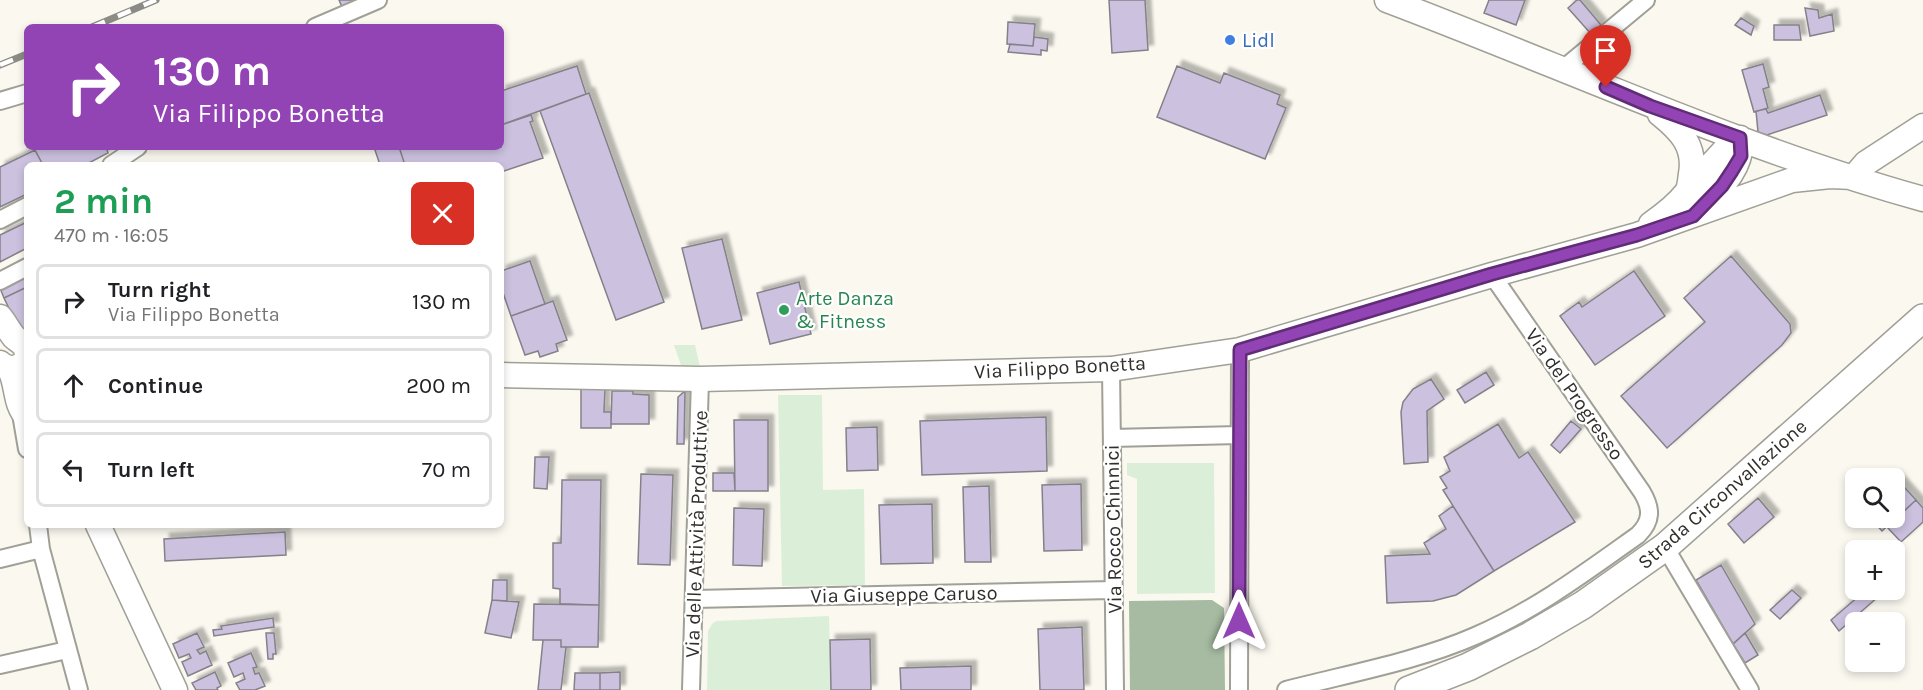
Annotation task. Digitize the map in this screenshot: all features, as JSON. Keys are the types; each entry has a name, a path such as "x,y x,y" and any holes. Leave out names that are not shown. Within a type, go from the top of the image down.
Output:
{"main road":[{"name":"Strada Circonvallazione","path":"1409,690 1468,667 1530,636 1583,605 1665,547 1922,318"}],"street":[{"path":"322,24 378,0"},
{"path":"1388,0 1650,106 1892,191 1923,199"},
{"path":"1563,69 1646,0"},
{"path":"0,101 24,94"},
{"path":"1650,106 1679,129 1690,146 1693,165 1688,190"},
{"path":"1854,177 1866,163 1923,126"},
{"path":"1637,235 1671,209 1724,151 1740,138"},
{"path":"1693,216 1722,186 1732,171 1741,156 1740,138"},
{"path":"116,162 134,150"},
{"name":"Via Filippo Bonetta","path":"504,375 700,379 1111,369 1240,350 1492,274 1637,235 1792,180 1830,176 1854,177"},
{"path":"1892,191 1923,207"},
{"path":"0,219 24,207"},
{"path":"0,281 24,269"},
{"name":"Via del Progresso","path":"1286,690 1437,650 1475,636 1562,588 1638,535 1647,525 1650,518 1648,502 1642,492 1492,274"},
{"path":"0,317 12,354 12,374 23,412"},
{"path":"1239,690 1240,350"},
{"name":"Via Rocco Chinnici","path":"1111,369 1115,690"},
{"name":"Via delle Attività Produttive","path":"691,690 700,379"},
{"path":"1112,438 1239,435"},
{"path":"38,528 41,549 79,690"},
{"path":"99,528 175,690"},
{"path":"1665,547 1750,690"},
{"path":"0,559 41,549"},
{"name":"Via Giuseppe Caruso","path":"694,599 1113,590"},
{"path":"0,665 67,650"}],"green space":[{"path":"674,345 695,345 700,367 682,368"},
{"path":"778,395 822,395 823,490 864,489 865,585 782,586"},
{"path":"1127,463 1214,463 1215,593 1137,594 1137,479 1127,475"},
{"path":"1212,600 1224,608 1225,690 1130,690 1129,601"},
{"path":"829,616 831,690 707,690 708,631 716,621"}],"building":[{"path":"339,0 360,0 342,7"},
{"path":"1109,0 1145,0 1148,50 1112,53"},
{"path":"1489,0 1525,0 1516,25 1484,13"},
{"path":"1580,0 1601,25 1591,34 1568,8"},
{"path":"1805,8 1818,10 1819,18 1832,14 1834,31 1810,36"},
{"path":"1741,18 1754,26 1751,35 1735,25"},
{"path":"1008,22 1035,24 1033,46 1007,44"},
{"path":"1774,25 1799,25 1801,40 1774,40"},
{"path":"1034,37 1048,39 1047,51 1041,50 1041,55 1008,52 1010,44 1033,46"},
{"path":"1763,64 1769,87 1763,89 1768,108 1754,112 1742,70"},
{"path":"577,66 586,94 504,124 504,90"},
{"path":"1177,66 1220,83 1224,73 1280,95 1277,104 1286,108 1265,159 1157,117"},
{"path":"589,93 664,302 616,320 540,111"},
{"path":"1820,95 1827,115 1767,135 1758,132 1756,111 1766,109 1768,113"},
{"path":"531,115 533,121 530,122 543,158 504,171 504,162 404,162 400,150 504,150 504,124"},
{"path":"35,150 107,150 108,153 91,162 41,162"},
{"path":"35,150 41,162 24,162 24,195 0,207 0,167"},
{"path":"375,150 400,150 404,162 379,162"},
{"path":"24,223 24,250 0,262 0,235"},
{"path":"722,239 742,320 702,329 682,248"},
{"path":"1731,256 1790,324 1791,333 1782,345 1667,448 1621,396 1705,322 1684,298"},
{"path":"530,261 545,304 511,316 504,296 504,270"},
{"path":"1634,271 1665,316 1595,365 1560,316 1579,302 1582,307"},
{"path":"24,276 24,288 4,298 0,288"},
{"path":"799,282 811,334 770,344 757,293"},
{"path":"24,288 24,331 20,331 4,298"},
{"path":"553,301 567,340 556,344 558,351 540,357 538,351 525,355 511,316"},
{"path":"1486,372 1494,385 1465,403 1457,390"},
{"path":"1431,379 1444,399 1427,411 1428,462 1404,464 1401,412 1403,402 1413,389"},
{"path":"581,388 605,388 604,412 611,412 611,428 581,428"},
{"path":"612,391 633,391 633,394 649,395 649,424 611,424"},
{"path":"685,391 684,444 677,444 678,397"},
{"path":"1046,417 1047,471 922,475 920,421"},
{"path":"734,420 768,420 768,491 735,491"},
{"path":"1571,421 1581,429 1560,453 1551,445"},
{"path":"1498,424 1519,458 1528,452 1575,522 1494,571 1443,490 1447,488 1440,477 1450,471 1444,457"},
{"path":"877,427 878,470 847,471 846,428"},
{"path":"535,457 549,457 547,489 534,488"},
{"path":"713,473 734,473 735,491 713,491"},
{"path":"641,474 673,475 670,565 638,564"},
{"path":"562,480 601,480 599,605 560,604 560,589 553,588 553,543 561,543"},
{"path":"1081,484 1082,550 1044,551 1042,485"},
{"path":"989,486 991,562 965,562 963,487"},
{"path":"1905,488 1916,500 1905,510"},
{"path":"1758,498 1774,517 1744,543 1728,524"},
{"path":"1916,500 1923,508 1923,522 1903,540 1899,540 1888,528 1905,528 1905,510"},
{"path":"932,504 933,563 881,564 879,505"},
{"path":"1453,506 1494,571 1456,595 1433,601 1387,603 1385,556 1430,554 1424,543 1446,529 1439,516"},
{"path":"734,508 764,509 762,566 733,565"},
{"path":"285,532 286,555 165,561 164,539"},
{"path":"1721,565 1755,624 1733,644 1696,580"},
{"path":"493,580 507,580 507,601 492,600"},
{"path":"1792,590 1801,598 1780,619 1770,610"},
{"path":"492,600 519,602 511,638 485,633"},
{"path":"1854,600 1874,600 1861,612 1845,612 1845,626 1839,631 1831,620"},
{"path":"534,604 599,605 598,647 561,647 561,640 533,640"},
{"path":"273,618 274,627 214,636 213,630 222,629 221,626"},
{"path":"1082,627 1084,690 1040,690 1038,629"},
{"path":"197,633 204,647 197,650 200,654 206,651 212,665 188,676 182,662 191,658 189,654 179,658 173,644"},
{"path":"266,633 274,633 276,654 273,654 273,659 268,659"},
{"path":"1745,633 1758,655 1745,663 1733,644"},
{"path":"870,639 871,690 831,690 830,640"},
{"path":"543,640 561,640 561,647 566,647 561,690 538,690"},
{"path":"251,653 257,667 253,668 255,674 259,673 265,686 255,690 240,690 236,683 245,679 243,673 234,677 228,663"},
{"path":"971,666 971,690 901,690 900,668"},
{"path":"215,672 221,686 217,688 218,690 196,690 192,683"},
{"path":"620,672 620,690 600,690 600,673"},
{"path":"575,673 600,673 600,690 574,690"}],"railway":[{"path":"99,24 156,0"},
{"path":"0,65 24,55"}],"place":[{"name":"Lidl","path":"1230,40"},
{"name":"Arte Danza & Fitness","path":"784,310"}],"route":[{"path":"1239,621 1240,350 1492,274 1637,235 1693,216 1722,186 1732,171 1741,156 1740,138 1650,106 1606,87"}]}
